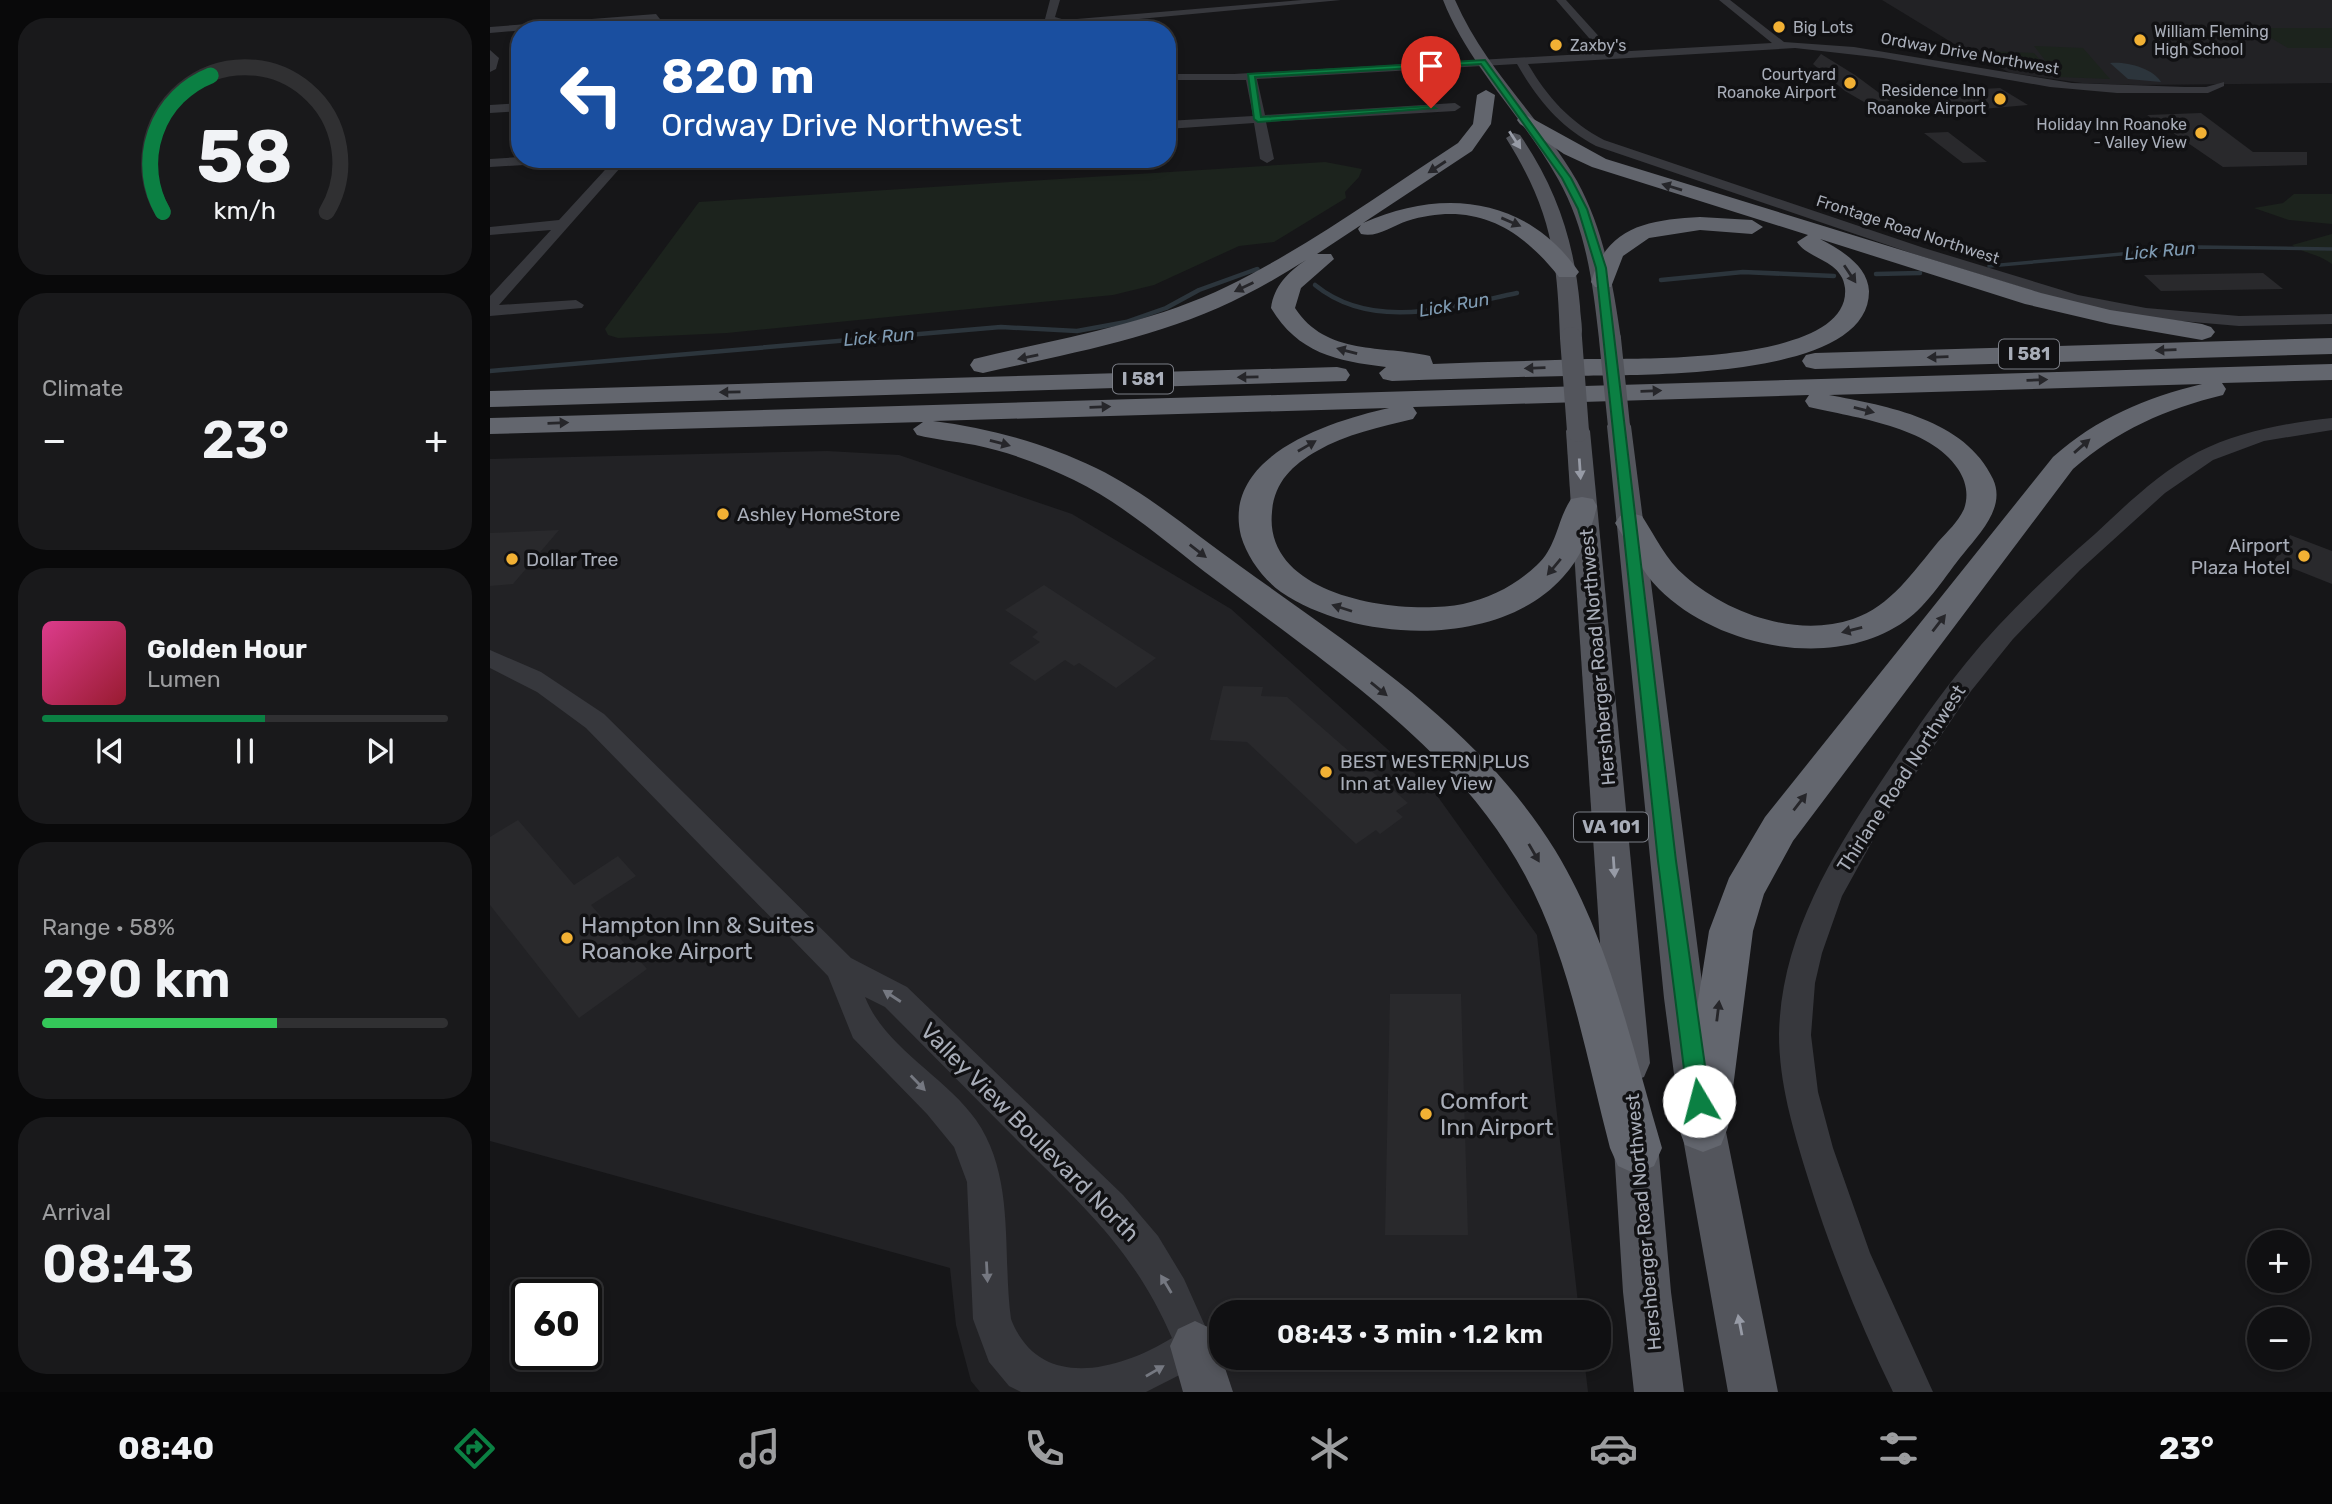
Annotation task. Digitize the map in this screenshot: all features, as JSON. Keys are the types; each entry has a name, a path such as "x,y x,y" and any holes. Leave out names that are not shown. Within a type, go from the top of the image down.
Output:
{"highway":[{"path":"805,403 1020,359 1106,338 1201,306 1280,267 1455,155 1479,130 1486,95"},
{"path":"1526,120 1571,150 1620,170 2034,299 2328,363"},
{"path":"1486,383 1319,342 1300,331 1287,317 1283,308 1287,291 1298,277 1378,224 1399,215 1441,209 1479,212 1520,226 1541,240 1567,272"},
{"path":"1603,282 1612,255 1624,242 1657,229 1690,224 1739,225 1775,231 1815,245 1847,268 1857,285 1858,295 1852,315 1843,324 1818,339 1725,376"},
{"path":"1703,1127 1731,930 1758,863 1787,818 2063,463 2099,432 2150,407 2214,389 2328,363"},
{"name":"I 581","path":"490,399 805,403 1725,376 2328,363"},
{"path":"1632,523 1671,582 1706,608 1728,619 1777,633 1829,635 1874,624 1903,606 1979,511 1982,489 1973,469 1953,449 1925,431 1850,407 1725,376"},
{"path":"1486,383 1363,422 1300,449 1272,473 1257,502 1255,529 1267,558 1280,573 1307,593 1356,612 1409,620 1463,614 1514,598 1550,573 1573,537 1582,506"},
{"path":"805,403 978,437 1041,455 1095,479 1133,500 1425,725 1495,797 1522,832 1545,872 1582,967 1636,1148"},
{"name":"I 581","path":"490,426 805,403"}],"main road":[{"name":"VA 101","path":"1449,0 1456,19 1483,61 1567,178 1583,209 1603,282 1632,523 1667,861 1703,1127 1753,1392"},
{"name":"Hershberger Road Northwest","path":"1454,47 1552,201 1566,250 1582,506 1595,615 1647,1292 1659,1392"},
{"path":"1195,1346 1208,1392"}],"street":[{"path":"1055,0 1050,17 1057,21"},
{"path":"1072,21 1336,0"},
{"path":"1561,0 1609,54"},
{"path":"1724,0 1781,45"},
{"path":"642,4 656,17 656,21"},
{"path":"605,21 656,17"},
{"path":"490,30 511,28"},
{"name":"Ordway Drive Northwest","path":"1176,77 1251,75 1781,45 1887,53 2006,77 2090,88 2208,90 2220,84"},
{"path":"490,53 494,58 490,69"},
{"name":"Frontage Road Northwest","path":"1520,59 1557,114 1573,129 1600,143 1951,262 2055,293 2147,313 2258,322 2332,319"},
{"path":"1251,75 1267,159"},
{"path":"490,108 511,107"},
{"path":"1176,124 1455,107"},
{"path":"490,163 511,162"},
{"path":"490,308 614,168"},
{"path":"490,230 564,224"},
{"path":"490,308 576,305"},
{"name":"Thirlane Road Northwest","path":"1913,1392 1850,1254 1802,1111 1796,1057 1796,1017 1801,965 1813,927 1840,869 1939,715 2009,628 2081,557 2155,490 2190,464 2245,439 2332,424"},
{"name":"Valley View Boulevard North","path":"490,658 524,672 561,693 595,721 840,968 896,997 1110,1208 1145,1249 1158,1270 1195,1346 1135,1382 1102,1392 1069,1392 1040,1384 1017,1367 1000,1345 989,1311 983,1177 976,1154 963,1130 863,1026 840,968"}],"shaded area":[{"name":"William Fleming High School","path":"1882,0 2332,0 2332,83 2137,85 2082,83 2011,73 1974,56"},
{"path":"2254,28 2332,28 2332,48 2288,48"},
{"path":"2034,46 2083,48 2110,79 2058,77"},
{"path":"1986,51 2034,53 2047,68 1997,66"},
{"path":"2110,63 2138,66 2152,73 2161,82 2128,79"},
{"path":"1325,162 1362,169 1359,177 1345,192 1346,198 1274,242 1239,246 1154,285 1113,295 727,333 618,338 608,335 605,329 699,202"},
{"path":"2294,194 2332,194 2332,224 2289,220 2254,208 2283,203"},
{"path":"2332,234 2332,264 2292,245"},
{"path":"827,451 899,455 1072,514 1231,609 1433,790 1537,935 1578,1300 1209,1300 1209,1370 1585,1370 1588,1392 980,1392 971,1381 956,1325 950,1268 490,1141 490,459"}],"building":[{"name":"Courtyard Roanoke Airport","path":"1821,54 1890,101 1864,102 1845,91 1813,64"},
{"name":"Residence Inn Roanoke Airport","path":"2000,88 2028,105 1959,111 1932,92"},
{"name":"Holiday Inn Roanoke - Valley View","path":"2201,113 2253,152 2307,152 2307,165 2223,167 2147,115"},
{"path":"1948,132 1987,162 1963,163 1924,133"},
{"path":"2263,273 2283,289 2161,291 2144,275"},
{"name":"Dollar Tree","path":"559,530 513,584 490,586 490,533"},
{"name":"Airport Plaza Hotel","path":"2290,535 2332,551 2332,584 2274,561"},
{"path":"1044,585 1156,658 1116,688 1079,663 1074,666 1065,660 1035,681 1009,663 1040,642 1032,637 1038,632 1005,610"},
{"name":"BEST WESTERN PLUS Inn at Valley View","path":"1223,686 1263,687 1261,696 1287,697 1408,803 1396,811 1403,817 1380,834 1376,830 1356,844 1247,742 1210,740"},
{"name":"Hampton Inn & Suites Roanoke Airport","path":"518,820 574,885 618,856 636,876 591,905 647,969 579,1018 490,905 490,837"},
{"name":"Comfort Inn Airport","path":"1390,994 1461,994 1468,1235 1385,1235"}],"waterway":[{"name":"Lick Run","path":"1989,266 2199,247 2332,249"},
{"name":"Lick Run","path":"490,371 1001,327 1077,331 1126,322 1166,308 1199,290 1257,269"},
{"name":"Lick Run","path":"1252,271 1258,269"},
{"name":"Lick Run","path":"1661,280 1743,272 1834,276"},
{"name":"Lick Run","path":"1876,274 1920,273"},
{"name":"Lick Run","path":"1315,285 1338,299 1362,308 1387,312 1439,309 1517,293"}],"place":[{"name":"Big Lots","path":"1779,27"},
{"name":"William Fleming High School","path":"2140,40"},
{"name":"Zaxby's","path":"1556,45"},
{"name":"Courtyard Roanoke Airport","path":"1850,83"},
{"name":"Residence Inn Roanoke Airport","path":"2000,99"},
{"name":"Holiday Inn Roanoke - Valley View","path":"2201,133"},
{"name":"Ashley HomeStore","path":"723,514"},
{"name":"Airport Plaza Hotel","path":"2304,556"},
{"name":"Dollar Tree","path":"512,559"},
{"name":"BEST WESTERN PLUS Inn at Valley View","path":"1326,772"},
{"name":"Hampton Inn & Suites Roanoke Airport","path":"567,938"},
{"name":"Comfort Inn Airport","path":"1426,1114"}],"route":[{"path":"1431,108 1258,119 1251,75 1483,61 1567,178 1583,209 1601,268 1632,523 1667,861 1699,1101"}]}
